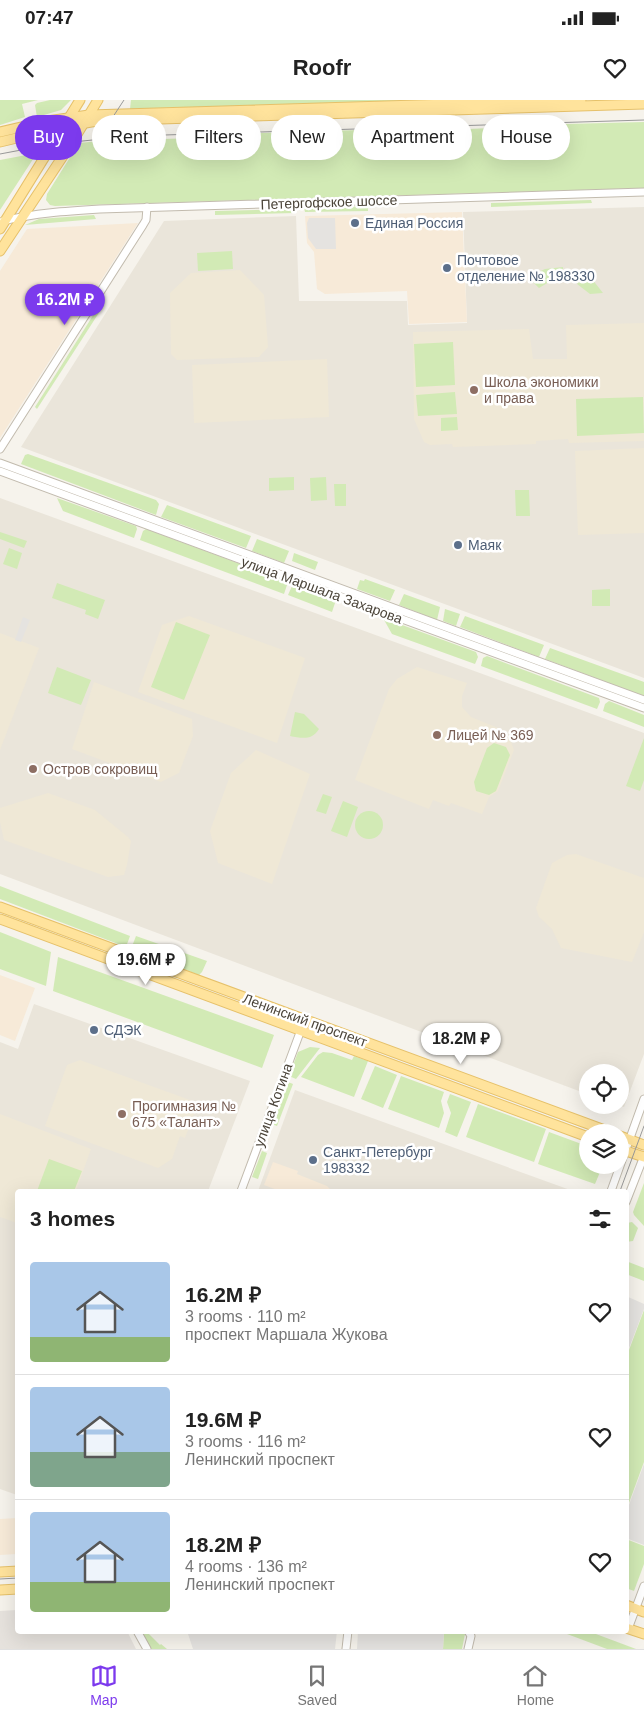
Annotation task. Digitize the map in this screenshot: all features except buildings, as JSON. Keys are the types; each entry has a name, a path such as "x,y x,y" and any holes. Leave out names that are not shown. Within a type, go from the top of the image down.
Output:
{"main road":[{"path":"71,115 80,100"},
{"path":"0,251 18,217 87,119 98,100"},
{"path":"82,121 581,100"},
{"path":"82,119 136,120 644,104"},
{"path":"0,132 15,128"},
{"path":"0,142 15,138"},
{"path":"1,224 42,160"},
{"name":"Ленинский проспект","path":"0,907 588,1124"},
{"name":"Ленинский проспект","path":"0,919 579,1133"},
{"path":"629,1139 644,1145"},
{"path":"629,1152 644,1157"},
{"path":"0,1572 15,1571"},
{"path":"0,1590 15,1589"},
{"path":"629,1629 644,1634"}],"street":[{"name":"Петергофское шоссе","path":"1,224 18,217 59,211 644,192"},
{"path":"0,449 143,225 146,220 147,207"},
{"name":"улица Маршала Захарова","path":"0,463 644,700"},
{"name":"улица Маршала Захарова","path":"0,471 644,708"},
{"name":"улица Котина","path":"242,1189 304,1019"},
{"path":"629,1130 644,1100"},
{"path":"629,1194 644,1157"},
{"path":"612,1189 616,1174"},
{"path":"629,1625 640,1610 644,1586"},
{"path":"139,1634 147,1649"},
{"path":"346,1649 348,1634"},
{"path":"468,1649 472,1636 470,1634"}],"shaded area":[{"path":"644,207 644,678 21,447 164,221 296,216 299,301 407,301 408,325 467,323 463,212"},
{"path":"462,212 467,322 409,324 407,291 325,294 317,289 314,252 307,243 305,216"},
{"path":"309,218 335,218 336,249 316,249 308,238 307,223"},
{"path":"138,223 0,438 0,271 27,229"},
{"path":"240,270 264,295 268,347 259,357 177,360 171,354 170,293 191,273"},
{"path":"644,323 644,441 569,443 568,439 536,441 536,444 453,447 452,444 430,445 424,442 414,419 413,332 529,329 533,359 567,359 566,325"},
{"path":"327,359 329,417 194,423 192,365"},
{"path":"644,448 644,533 578,535 575,451"},
{"path":"0,498 644,733 644,1054 629,1094 629,1064 579,1064 579,1091 0,874"},
{"path":"189,616 305,658 277,743 138,692 162,625"},
{"path":"23,617 30,620 21,642 15,640"},
{"path":"0,633 39,648 0,750"},
{"name":"Лицей № 369","path":"417,667 467,683 462,696 462,707 471,717 496,727 511,742 514,750 498,791 489,797 482,814 451,803 449,806 433,800 429,809 355,780 389,689 397,679"},
{"path":"94,682 192,719 193,736 179,773 161,782 72,749"},
{"path":"256,750 310,774 272,884 218,863 210,831 231,773"},
{"path":"48,793 95,810 128,837 131,841 124,875 108,877 4,840 0,822 0,808"},
{"path":"576,854 644,878 644,932 632,962 561,948 552,929 539,917 536,908 552,863 567,855"},
{"path":"0,975 35,988 15,1041 0,1035"},
{"path":"34,1004 250,1081 209,1189 15,1189 15,1494 0,1489 0,1042 18,1049"},
{"name":"Прогимназия № 675 «Талант»","path":"80,1060 198,1103 185,1138 180,1136 172,1159 158,1168 45,1126 67,1065"},
{"path":"295,1090 567,1189 259,1189"},
{"path":"0,1114 91,1149 77,1189 15,1189 15,1222 0,1217"},
{"path":"273,1162 298,1171 297,1174 330,1189 275,1189 264,1185"},
{"path":"629,1297 644,1304 644,1309 629,1348"},
{"path":"644,1464 644,1545 629,1539 629,1505"},
{"path":"15,1518 15,1554 0,1555 0,1519"},
{"path":"15,1610 15,1634 128,1634 136,1649 0,1649 0,1611"},
{"path":"188,1634 337,1634 335,1649 193,1649"},
{"path":"358,1634 444,1634 443,1649 357,1649"}],"green space":[{"path":"0,100 38,100 22,104 25,115 15,115 15,120 0,125"},
{"path":"50,100 71,100 61,110 44,115 37,115 35,105"},
{"path":"131,100 424,100 130,109"},
{"path":"644,122 644,188 55,206 50,205 46,200 47,194 68,160 82,160 82,143 92,142 92,160 166,160 166,139 176,139 176,160 261,160 261,133 271,133 271,160 343,160 343,131 353,130 353,160 472,160 472,129 482,128 482,160 570,160 570,124"},
{"path":"15,157 15,160 32,160 0,210 0,160"},
{"path":"591,200 592,203 491,207 491,203"},
{"path":"368,206 368,211 305,212 304,208"},
{"path":"295,209 295,213 215,215 215,211"},
{"path":"94,215 96,219 25,225 39,219"},
{"path":"232,251 233,269 198,271 197,253"},
{"path":"563,267 563,279 549,282 539,288 528,277 545,269"},
{"path":"585,273 603,293 590,294 577,284"},
{"path":"99,306 102,308 37,409 35,407"},
{"path":"453,342 455,385 416,387 414,344"},
{"path":"455,392 457,414 418,416 416,395"},
{"path":"643,397 644,433 577,436 576,399"},
{"path":"457,417 458,430 441,431 441,418"},
{"path":"28,454 156,500 159,504 156,515 21,464 25,455"},
{"path":"294,477 294,490 269,491 269,478"},
{"path":"326,477 327,500 311,501 310,478"},
{"path":"334,484 346,484 346,506 335,506"},
{"path":"515,490 529,490 530,516 516,516"},
{"path":"57,498 136,526 134,538 63,511"},
{"path":"167,505 251,536 246,548 161,517"},
{"path":"146,529 286,581 287,585 284,594 140,540 143,531"},
{"path":"0,532 27,541 24,548 0,539"},
{"path":"257,539 289,551 284,563 252,551"},
{"path":"9,548 22,553 17,569 3,564"},
{"path":"294,553 318,562 315,570 292,561"},
{"path":"365,579 395,590 390,601 357,589 360,580 364,581"},
{"path":"57,583 105,600 98,619 85,614 86,610 52,598"},
{"path":"294,585 336,600 332,612 288,595"},
{"path":"610,589 610,606 592,606 592,590"},
{"path":"404,594 440,607 437,620 399,605"},
{"path":"445,609 460,614 456,626 443,621"},
{"path":"465,616 544,645 539,657 460,627"},
{"path":"383,618 476,652 478,657 475,664 392,634"},
{"path":"176,622 210,635 184,700 151,687"},
{"path":"550,648 644,682 644,696 545,659"},
{"path":"487,656 599,698 600,702 597,709 481,666 483,658"},
{"path":"57,667 91,680 81,705 48,693"},
{"path":"609,701 644,715 644,727 603,711 605,704"},
{"path":"295,712 304,714 319,729 316,733 306,738 290,736"},
{"path":"644,738 644,780 640,791 626,786"},
{"path":"494,743 506,747 510,755 496,791 489,795 476,791 474,782 487,748"},
{"path":"323,794 332,797 326,814 316,811"},
{"path":"343,801 358,807 347,837 331,831"},
{"path":"369,811 379,815 383,825 379,835 369,839 359,835 355,825 359,815"},
{"path":"0,886 130,936 126,947 0,899"},
{"path":"0,932 51,952 46,986 0,969"},
{"path":"136,936 207,961 199,975 131,949"},
{"path":"58,957 274,1035 262,1068 53,991"},
{"path":"310,1047 320,1048 296,1079 289,1076 298,1052"},
{"path":"323,1052 352,1060 354,1056 368,1061 354,1097 301,1077 318,1055"},
{"path":"375,1066 397,1075 383,1108 361,1099"},
{"path":"401,1076 444,1092 441,1101 444,1113 439,1128 388,1109"},
{"path":"288,1082 293,1084 277,1126 272,1124"},
{"path":"450,1094 471,1102 457,1137 445,1132 451,1113 447,1102"},
{"path":"478,1104 546,1129 534,1162 466,1137"},
{"path":"549,1132 579,1143 579,1174 599,1174 595,1184 538,1164"},
{"path":"262,1151 267,1153 258,1179 252,1177"},
{"path":"49,1159 82,1171 75,1189 38,1189"},
{"path":"644,1183 644,1226 633,1212"},
{"path":"632,1222 638,1228 633,1241 629,1242 629,1223"},
{"path":"629,1262 644,1268 644,1281 629,1275"},
{"path":"644,1310 644,1462 629,1503 629,1350"},
{"path":"629,1540 644,1546 644,1564 634,1591 629,1589"},
{"path":"142,1634 149,1634 167,1649 150,1649"},
{"path":"444,1634 465,1634 462,1649 443,1649"},
{"path":"567,1634 596,1634 636,1649 607,1649"}],"tram line":[{"path":"114,115 124,100"},
{"path":"0,154 53,144 132,136 644,120"},
{"path":"621,1189 644,1126"},
{"path":"0,1579 15,1578"}],"place":[{"name":"Единая Россия","path":"355,223"},
{"name":"Почтовое отделение № 198330","path":"447,268"},
{"name":"Школа экономики и права","path":"474,390"},
{"name":"Маяк","path":"458,545"},
{"name":"Лицей № 369","path":"437,735"},
{"name":"Остров сокровищ","path":"33,769"},
{"name":"СДЭК","path":"94,1030"},
{"name":"Прогимназия № 675 «Талант»","path":"122,1114"},
{"name":"Санкт-Петербург 198332","path":"313,1160"}]}
